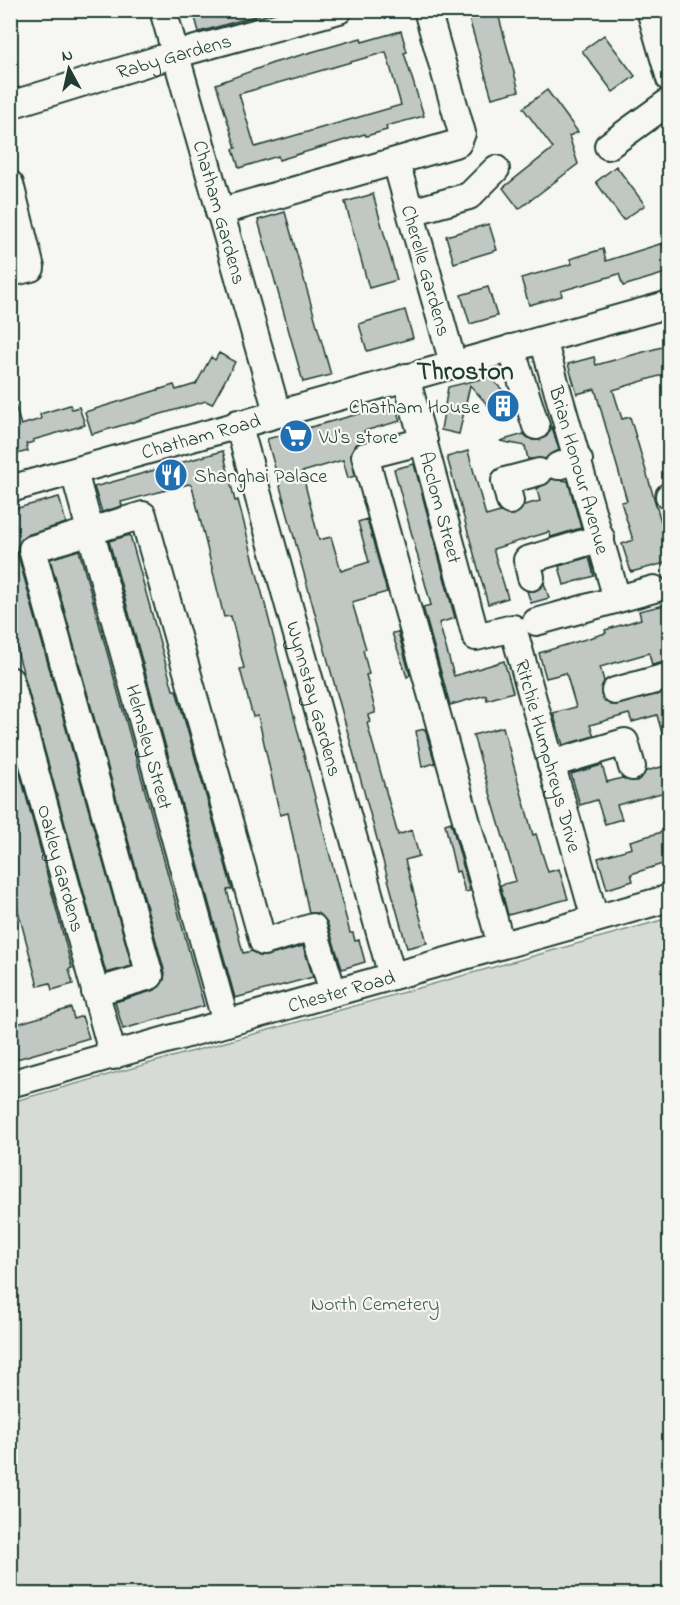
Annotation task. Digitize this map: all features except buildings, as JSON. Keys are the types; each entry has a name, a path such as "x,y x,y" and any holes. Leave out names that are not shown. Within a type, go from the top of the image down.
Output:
{"street":[{"name":"Chatham Gardens","path":"163,10 277,412"},
{"name":"Raby Gardens","path":"10,105 176,55 339,10"},
{"path":"219,212 458,143 462,133 427,10"},
{"path":"650,10 669,79"},
{"path":"608,146 669,101"},
{"path":"411,212 469,196 496,170"},
{"name":"Cherelle Gardens","path":"400,176 453,363"},
{"path":"10,184 31,267 10,273"},
{"name":"Chatham Road","path":"10,489 277,412 669,304"},
{"name":"Brian Honour Avenue","path":"543,340 559,466 601,538 617,599"},
{"path":"512,348 536,426"},
{"name":"Acclom Street","path":"406,377 476,637"},
{"name":"Wynnstay Gardens","path":"238,423 392,976"},
{"path":"424,441 366,456 501,945"},
{"path":"505,482 559,466"},
{"name":"Helmsley Street","path":"74,472 225,1023"},
{"path":"95,992 150,976 32,549 143,515 263,942 313,927 333,992"},
{"path":"527,561 601,538"},
{"path":"536,622 654,589"},
{"name":"Ritchie Humphreys Drive","path":"476,637 513,628 595,919"},
{"path":"615,691 669,676"},
{"name":"Oakley Gardens","path":"10,680 114,1056"},
{"path":"551,764 623,733 632,766"},
{"name":"Chester Road","path":"10,1084 669,898"}],"green space":[{"name":"North Cemetery","path":"669,918 669,1594 11,1594 11,1102"}],"place":[{"name":"Chatham House","path":"503,406"},
{"name":"VJ's store","path":"296,436"},
{"name":"Shanghai Palace","path":"171,475"}],"district":[{"name":"Throston","path":"465,370"}]}
